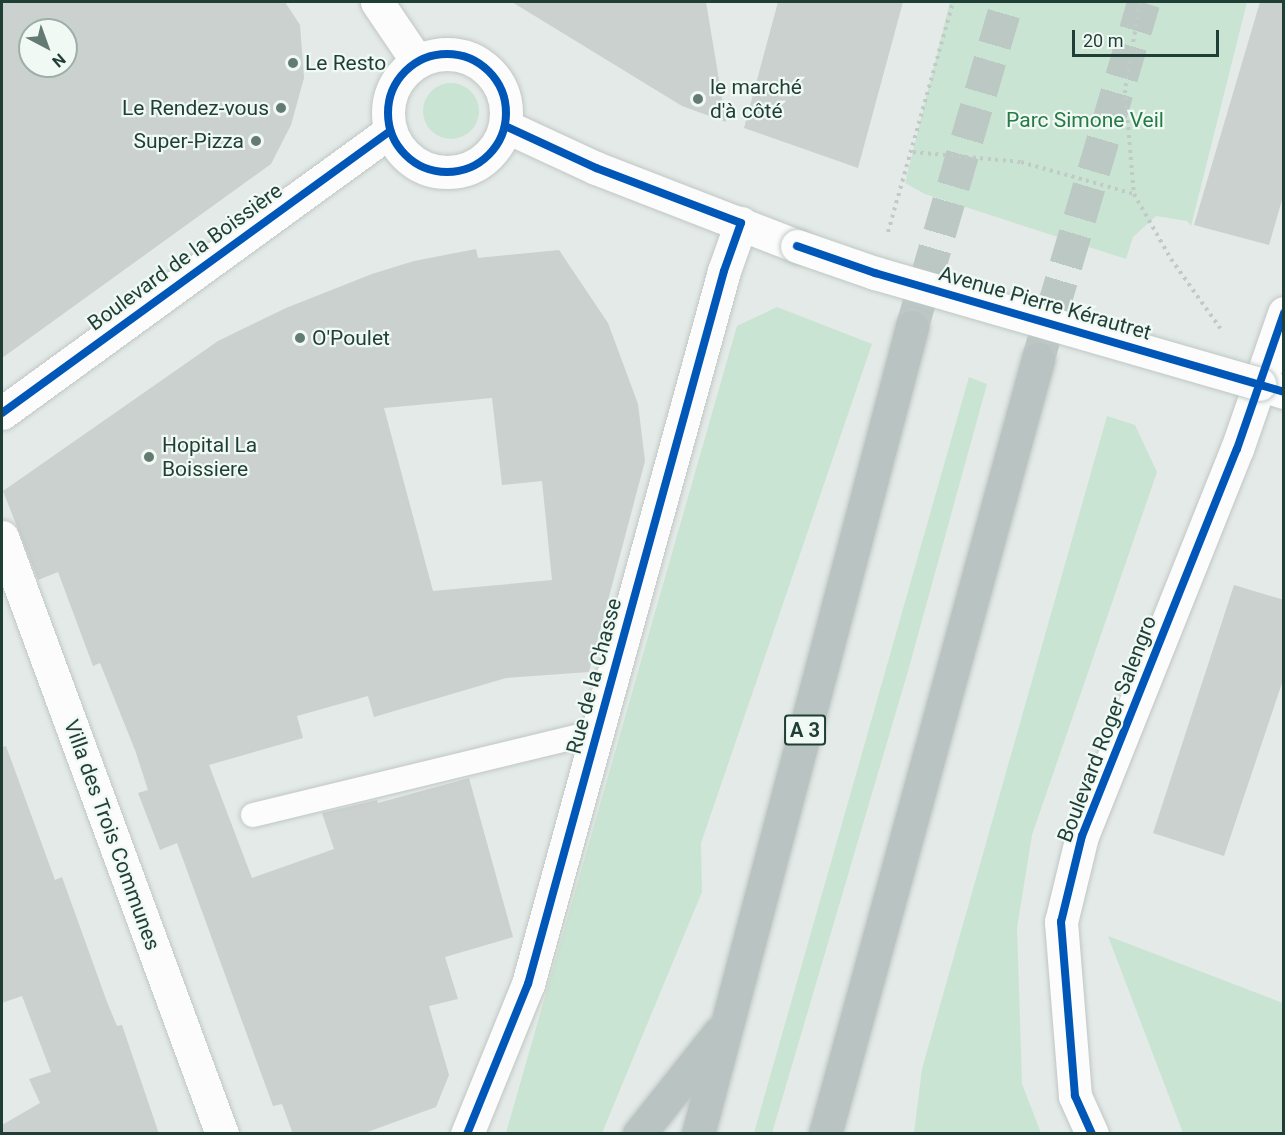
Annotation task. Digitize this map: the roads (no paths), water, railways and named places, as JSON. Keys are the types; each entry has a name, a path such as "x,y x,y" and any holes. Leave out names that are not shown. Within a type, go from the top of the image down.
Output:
{"highway":[{"name":"A 3","path":"698,1134 912,327"},
{"path":"825,1134 1038,359"},
{"path":"639,1134 728,1022"}],"street":[{"path":"377,2 417,61"},
{"path":"444,53 470,58 485,68 505,98 505,126 493,150 473,166 447,173 420,166 400,150 390,131 387,112 391,91 401,74 417,61 444,53"},
{"name":"Avenue Pierre Kérautret","path":"505,126 596,168 797,246 875,273 1271,388"},
{"name":"Boulevard de la Boissière","path":"2,413 390,131"},
{"name":"Rue de la Chasse","path":"467,1134 528,984 724,271 741,223"},
{"name":"Boulevard Roger Salengro","path":"1092,1134 1075,1096 1061,922 1082,836 1271,388 1284,313"},
{"name":"Villa des Trois Communes","path":"2,537 222,1134"}],"lane":[{"path":"253,815 597,732"}],"tunnel":[{"path":"912,327 1007,2"},
{"path":"1038,359 1144,2"}],"place":[{"name":"Le Resto","path":"293,63"},
{"name":"le marché d'à côté","path":"698,99"},
{"name":"Le Rendez-vous","path":"281,108"},
{"name":"Super-Pizza","path":"256,141"},
{"name":"O'Poulet","path":"300,338"},
{"name":"Hopital La Boissiere","path":"149,457"}],"park label":[{"name":"Parc Simone Veil","path":"1085,120"}]}
